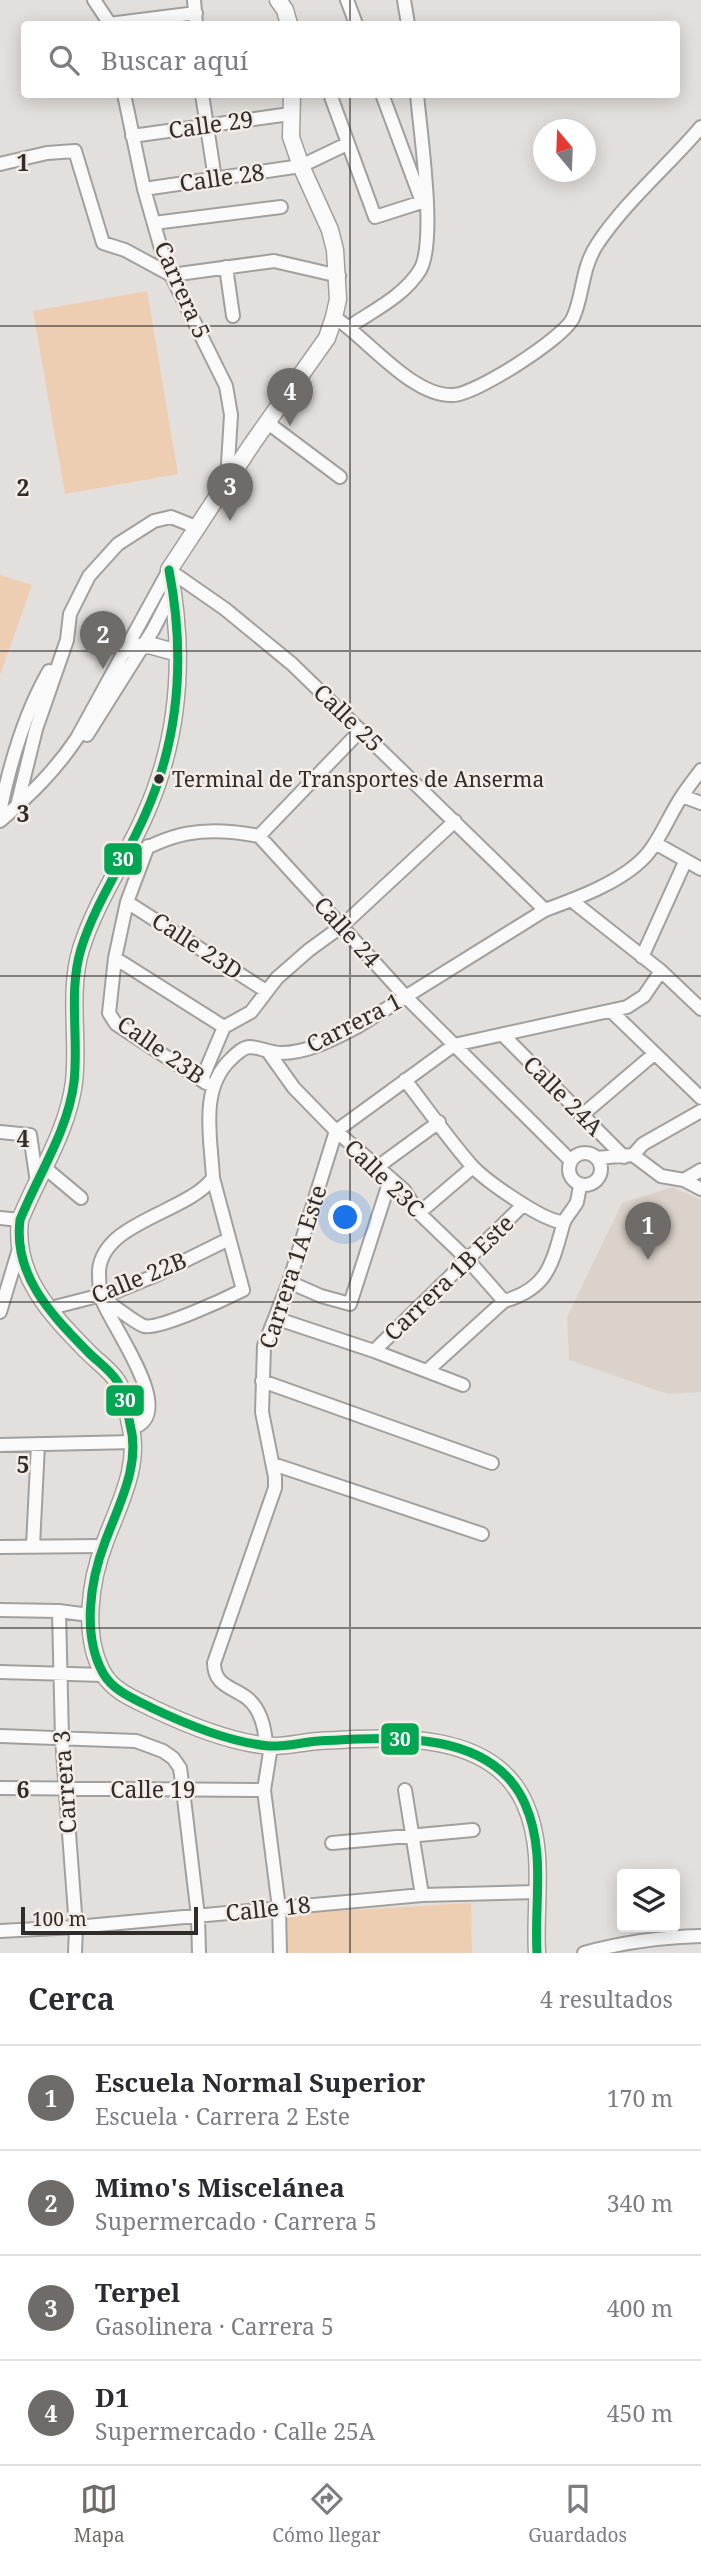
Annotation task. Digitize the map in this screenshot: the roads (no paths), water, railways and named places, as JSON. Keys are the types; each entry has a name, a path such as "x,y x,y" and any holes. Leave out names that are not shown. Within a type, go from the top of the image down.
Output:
{"main road":[{"path":"278,0 288,21"},
{"path":"292,98 291,137 330,230 338,276 338,299 334,317 327,338 169,570 178,653 175,708 164,762 146,814 100,898 80,952 75,991 74,1083 68,1110 20,1220 19,1247 32,1285 47,1309 118,1382 133,1435 130,1473 103,1546 89,1615 97,1661 104,1675 123,1693 174,1718 228,1737 269,1746 347,1740 432,1742 488,1759 511,1780 525,1802 535,1830 539,1865 537,1953"},
{"path":"124,650 143,645 178,653"}],"street":[{"path":"94,0 107,21"},
{"path":"347,0 352,21"},
{"path":"404,0 408,21"},
{"path":"132,21 195,13"},
{"name":"Carrera 5","path":"125,98 144,189 171,275 226,386 231,415 226,483"},
{"path":"203,98 215,179"},
{"path":"331,98 375,218 422,202 383,98"},
{"path":"349,327 403,290 426,256 428,206 417,98"},
{"name":"Calle 29","path":"132,136 290,114"},
{"path":"334,317 349,327 402,375 418,384 453,395 476,389 554,339 572,320 584,271 598,243 647,184 701,127"},
{"name":"Calle 28","path":"144,189 301,166 346,144"},
{"path":"0,164 47,153 75,151 103,243"},
{"path":"83,177 103,243"},
{"path":"154,223 281,207"},
{"path":"103,243 125,250 171,275 274,261 338,276"},
{"path":"226,267 233,316"},
{"path":"268,423 340,477"},
{"path":"17,806 36,729 67,640 70,614 78,594 96,567 118,544 154,521 171,516 196,527"},
{"path":"0,821 49,777 78,738 169,570"},
{"name":"Calle 25","path":"169,570 225,609 292,664 545,910"},
{"path":"0,830 32,805 69,765 173,591"},
{"path":"0,812 23,728 42,683 67,640"},
{"path":"120,864 148,846 174,835 202,830 259,836 361,730"},
{"name":"Carrera 1","path":"207,1083 239,1051 249,1047 268,1052 300,1051 357,1027 545,910 571,900 635,866 655,843 682,796 701,770"},
{"path":"682,796 701,803"},
{"path":"101,1297 144,1326 186,1315 243,1290 212,1178 207,1083 224,1027 251,1012 266,991 309,950 342,926 455,821"},
{"name":"Calle 24","path":"259,836 406,997 570,1160"},
{"path":"655,843 701,869"},
{"path":"148,846 127,902 115,958 224,1027"},
{"path":"642,957 685,862"},
{"path":"571,900 661,971 701,1009"},
{"name":"Calle 23D","path":"127,902 266,991"},
{"name":"Calle 23B","path":"115,958 110,1013 116,1024 207,1083"},
{"path":"336,1131 454,1045 627,1007 644,996 661,971"},
{"path":"611,1012 701,1098"},
{"name":"Calle 24A","path":"503,1035 581,1116 629,1156 661,1176 684,1181 701,1189"},
{"name":"Calle 23C","path":"268,1052 295,1088 336,1131 404,1190 419,1213 468,1260 504,1301"},
{"path":"581,1116 654,1054"},
{"path":"405,1080 473,1167 523,1205 554,1222 563,1222"},
{"path":"580,1186 572,1179 568,1170 570,1160 578,1154 588,1153 596,1157 629,1156 643,1144 701,1111"},
{"path":"376,1168 439,1122"},
{"name":"Carrera 1A Este","path":"269,1746 256,1707 246,1697 225,1686 214,1670 275,1488 273,1464 264,1431 264,1346 289,1282 336,1131"},
{"path":"0,1132 30,1135 37,1182"},
{"path":"580,1186 598,1180 601,1166 596,1157"},
{"path":"44,1167 81,1198"},
{"path":"419,1213 473,1167"},
{"path":"684,1181 701,1170"},
{"path":"0,1445 133,1435 147,1419 150,1402 141,1376 101,1297 99,1267 110,1246 125,1232 200,1191 212,1178"},
{"path":"289,1282 321,1296 350,1304 390,1180"},
{"path":"428,1370 504,1301 534,1288 547,1275 557,1250 563,1222 576,1203 580,1186"},
{"name":"Carrera 1B Este","path":"374,1351 523,1205"},
{"path":"0,1217 20,1220"},
{"name":"Calle 22B","path":"47,1309 101,1297 154,1276 229,1239"},
{"path":"0,1312 5,1286 19,1247"},
{"path":"5,1286 32,1285"},
{"path":"275,1318 428,1370 463,1385"},
{"path":"262,1381 492,1463"},
{"path":"33,1546 38,1444"},
{"path":"273,1464 482,1534"},
{"path":"0,1547 103,1546"},
{"path":"0,1610 59,1611 89,1615"},
{"name":"Carrera 3","path":"59,1611 62,1739 76,1927 75,1953"},
{"path":"0,1672 104,1675"},
{"path":"0,1736 136,1741 163,1751 173,1758 180,1768 183,1790 198,1916 199,1953"},
{"path":"269,1746 264,1790 279,1908 280,1953"},
{"name":"Calle 19","path":"0,1788 264,1790"},
{"path":"405,1790 422,1895"},
{"path":"332,1843 473,1830"},
{"name":"Calle 18","path":"0,1931 76,1927 422,1895 537,1892"},
{"path":"584,1953 616,1944 667,1937 701,1936"}],"place":[{"name":"D1","path":"290,426"},
{"name":"Terpel","path":"230,521"},
{"name":"Mimo's Miscelánea","path":"103,669"},
{"name":"Terminal de Transportes de Anserma","path":"159,779"},
{"name":"Escuela Normal Superior","path":"648,1260"}]}
